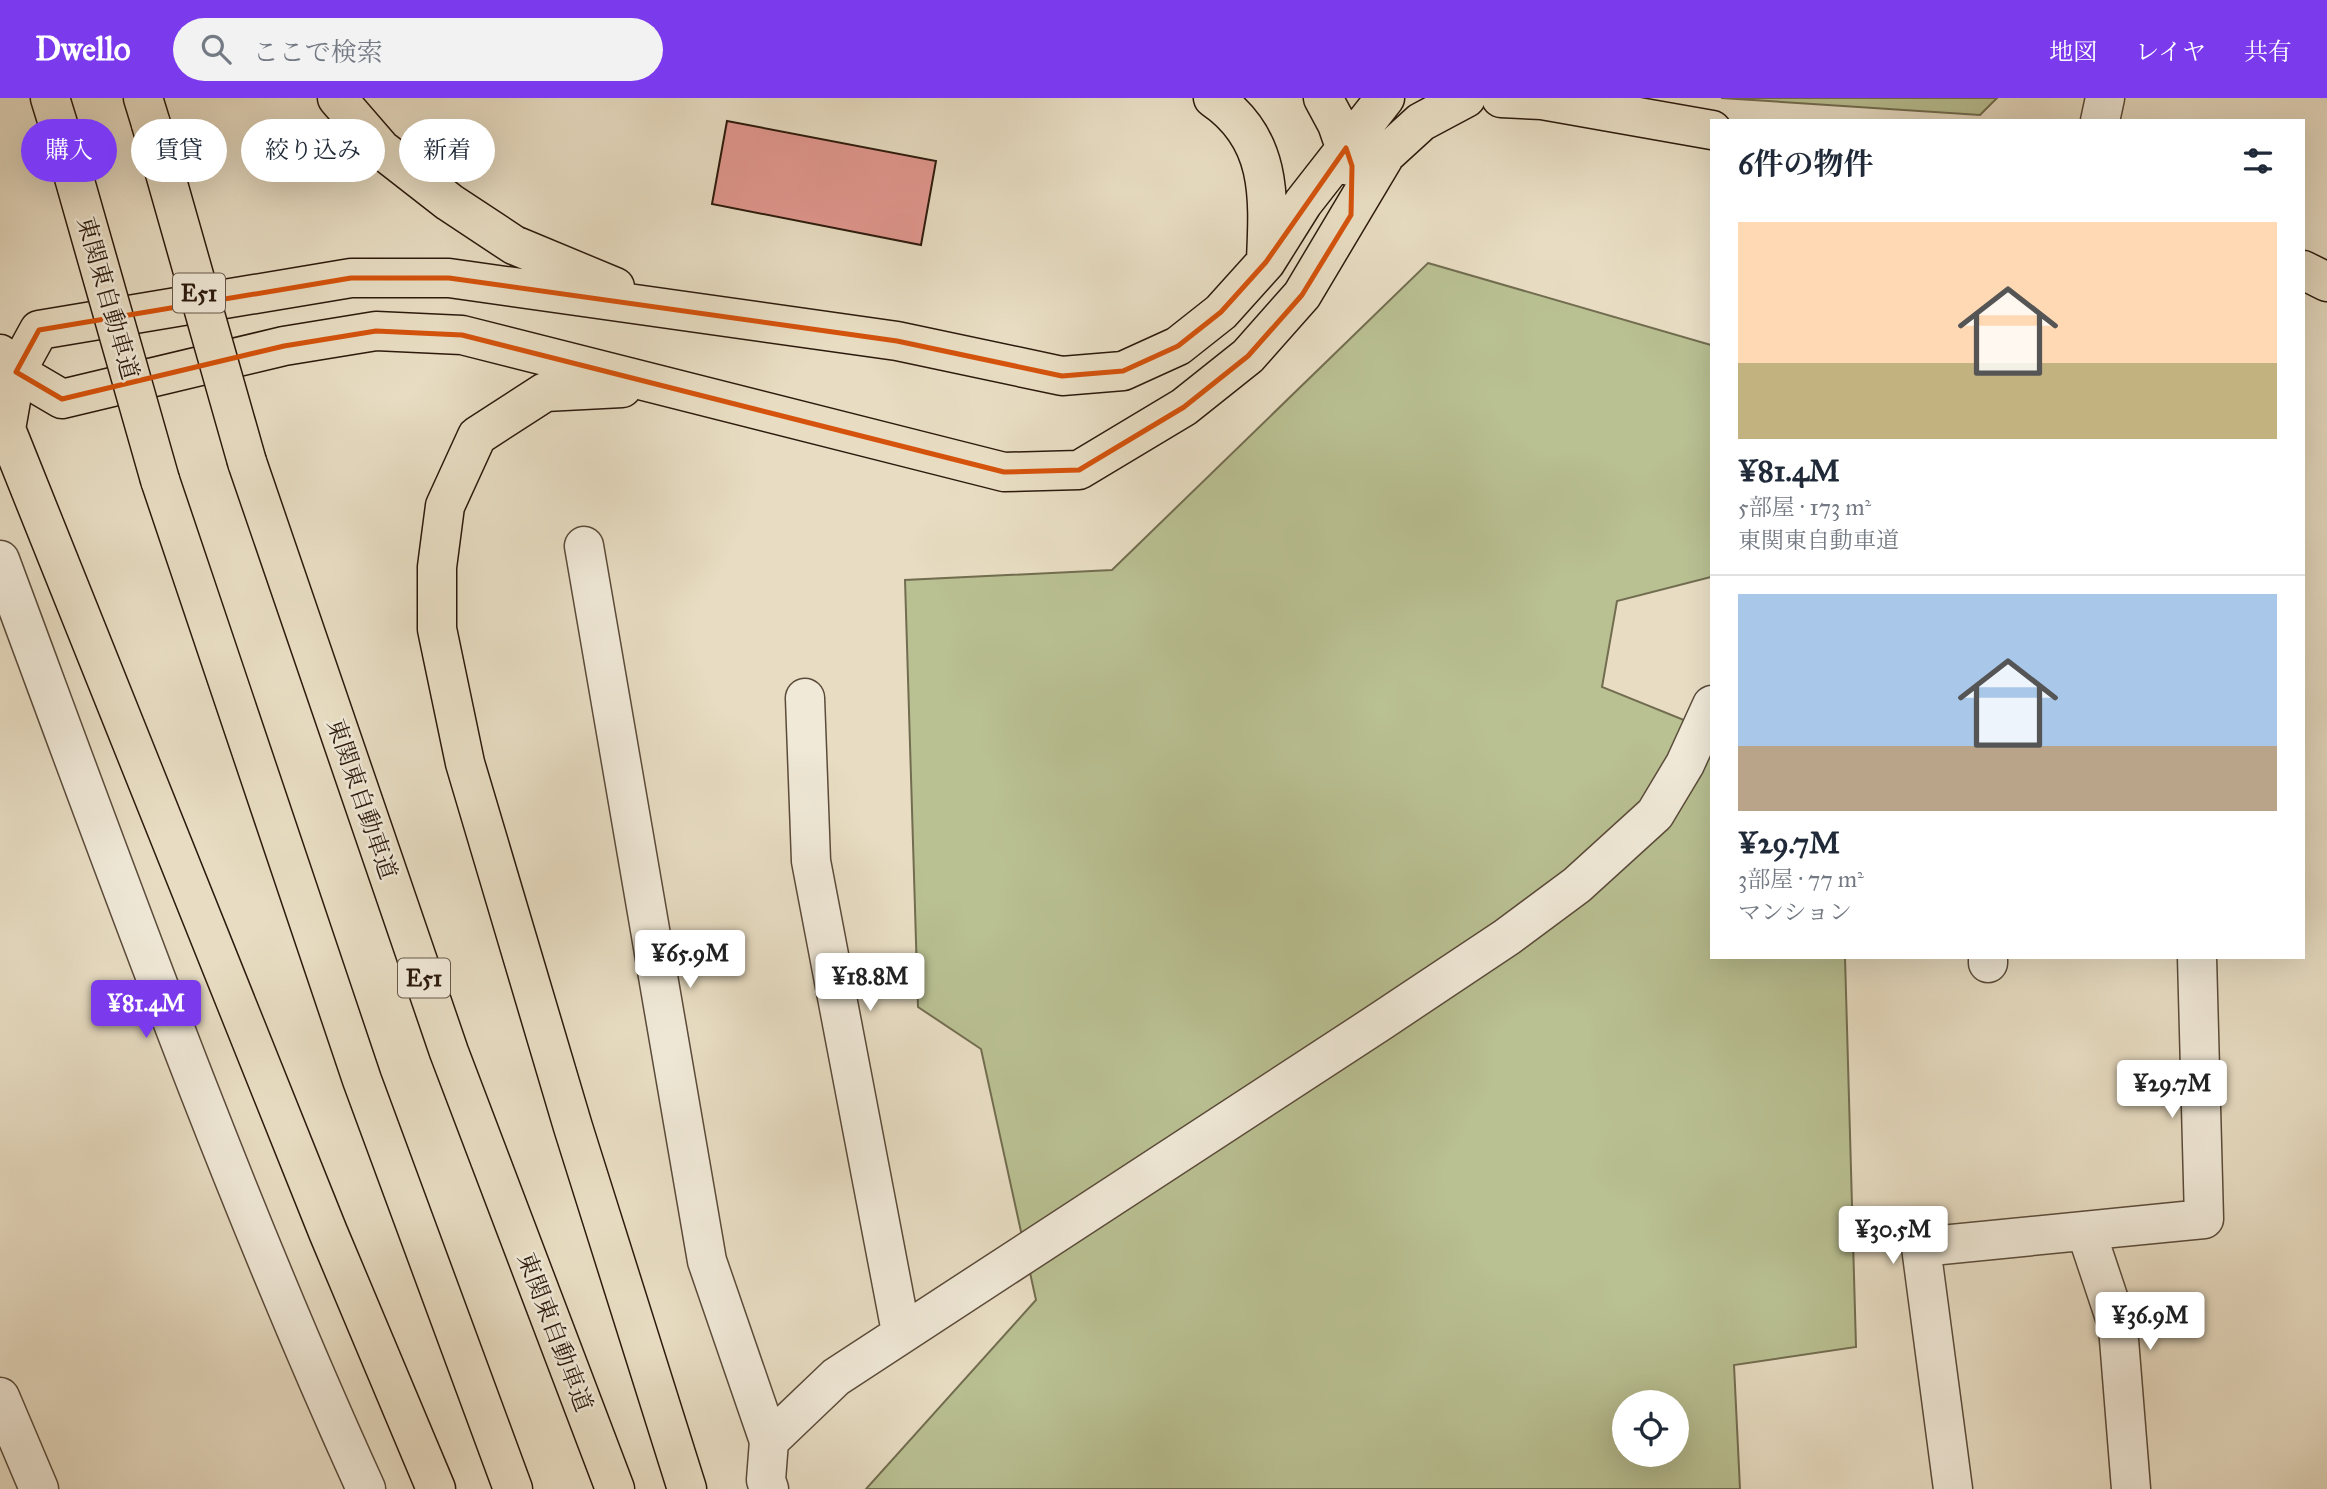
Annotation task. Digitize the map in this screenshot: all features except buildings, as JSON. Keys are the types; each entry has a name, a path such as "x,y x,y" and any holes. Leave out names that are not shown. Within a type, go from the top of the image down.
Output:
{"main road":[{"name":"東関東自動車道","path":"50,98 160,480 362,1080 513,1489"},
{"path":"337,98 381,149 449,202 514,245 663,308"},
{"path":"1213,98 1227,108 1259,151 1269,197 1266,262"},
{"path":"1323,98 1352,166 1351,215"},
{"path":"436,1489 328,1232 6,429 8,363 39,330 351,278 449,278 897,341 1062,376 1123,371 1178,346 1221,312 1266,262 1303,203 1385,98"},
{"path":"8,363 62,399 284,346 376,331 462,335 1004,472 1079,470 1184,407 1248,356 1302,295 1386,154 1421,122 1466,98"},
{"path":"1501,98 1542,100 1710,130"},
{"name":"東関東自動車道","path":"147,111 247,462 449,1052 615,1489"},
{"path":"2305,271 2327,282"},
{"path":"666,387 545,391 477,436 445,506 437,567 437,629 465,763 573,1127 687,1489"}],"street":[{"path":"2100,119 2105,98"},
{"path":"584,546 707,1261 769,1441 766,1480 769,1489"},
{"path":"0,560 163,1002 317,1379 366,1489"},
{"path":"805,698 811,861 901,1332"},
{"path":"769,1441 836,1377 901,1332 1392,1013 1577,885 1655,814 1685,764 1710,709"},
{"path":"1953,1489 1921,1247 2204,1219 2197,959"},
{"path":"2087,1231 2118,1327 2131,1489"},
{"path":"0,1397 39,1489"}],"highlighted area":[{"path":"1346,148 1352,166 1351,215 1302,295 1248,356 1184,407 1079,470 1004,472 462,335 376,331 284,346 62,399 16,372 39,330 351,278 449,278 897,341 1062,376 1123,371 1178,346 1221,312 1266,262"}],"green space":[{"path":"1721,98 1997,98 1980,115"},
{"path":"1428,263 1710,345 1710,577 1617,601 1602,687 1710,731 1710,959 1845,959 1856,1347 1734,1365 1740,1489 866,1489 1036,1300 981,1049 918,1007 905,580 1112,570"}]}
